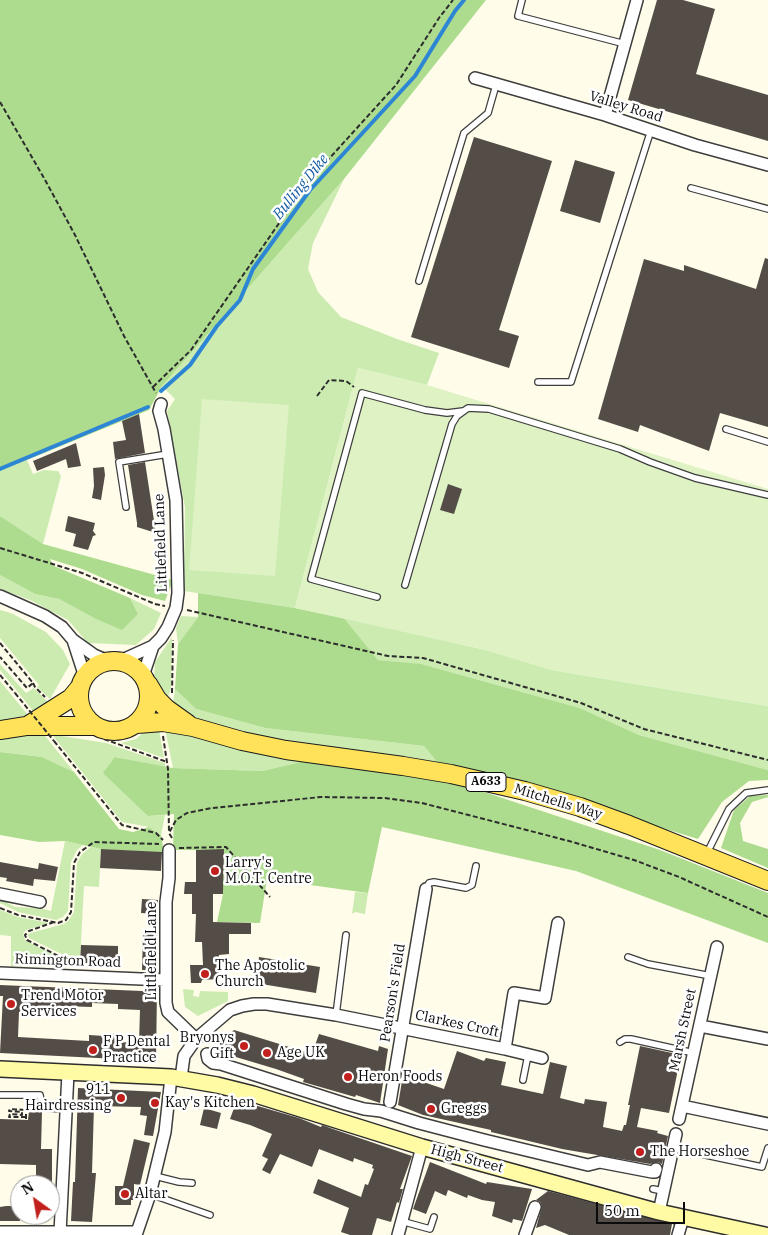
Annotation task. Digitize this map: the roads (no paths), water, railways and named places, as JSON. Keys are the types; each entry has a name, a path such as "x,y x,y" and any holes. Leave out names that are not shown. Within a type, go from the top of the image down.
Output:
{"main road":[{"path":"26,726 71,698 93,669 101,664 115,662 137,669 145,680 150,693 146,713 137,724"},
{"name":"Mitchells Way","path":"145,680 165,715 193,727 242,741 286,750 412,768 526,791 580,807 621,822 768,881"},
{"path":"83,682 79,698 82,709 87,719 106,731 118,731 165,715"},
{"path":"0,730 26,726 96,726"}],"street":[{"path":"606,115 625,44 634,1"},
{"name":"Valley Road","path":"475,78 606,115 695,145 768,165"},
{"name":"Littlefield Lane","path":"115,662 153,646 168,627 176,608 178,593 176,500 164,429 159,411 161,404"},
{"path":"0,596 45,616 62,628 73,640 94,654 115,662"},
{"path":"73,640 83,682"},
{"name":"Littlefield Lane","path":"145,680 153,646"},
{"name":"Littlefield Lane","path":"172,846 166,902 166,1003 168,1012 196,1039"},
{"name":"Pearson's Field","path":"390,1102 426,889"},
{"path":"0,894 40,902"},
{"name":"Clarkes Croft","path":"505,1049 514,993 545,998 558,923"},
{"name":"Marsh Street","path":"679,1119 717,947"},
{"name":"Rimington Road","path":"0,973 165,980"},
{"name":"Clarkes Croft","path":"136,1234 155,1176 176,1077 184,1056 196,1039 230,1010 242,1006 267,1004 403,1028 542,1058"},
{"path":"700,1026 768,1039"},
{"name":"High Street","path":"207,1054 208,1059 213,1063 364,1109 381,1111 419,1123 588,1165 600,1162 630,1166 652,1172 655,1172 656,1168"},
{"name":"High Street","path":"0,1069 176,1077 217,1085 254,1094 422,1147 659,1212 747,1233 765,1235"},
{"path":"60,1233 68,1073"},
{"path":"682,1106 768,1124"},
{"path":"659,1212 658,1190 676,1134"},
{"path":"398,1235 422,1147"},
{"path":"525,1235 534,1207"},
{"path":"678,1235 684,1218"},
{"path":"0,1232 136,1234"}],"lane":[{"path":"522,0 518,16 625,44"},
{"path":"419,280 464,134 488,113 496,84"},
{"path":"538,382 571,382 651,130"},
{"path":"691,188 768,210"},
{"path":"377,596 311,579 362,393 425,410 447,413 463,411"},
{"path":"405,585 452,424 468,408 489,410 620,449 695,478 768,494"},
{"path":"726,429 768,442"},
{"path":"126,507 119,462 168,454"},
{"path":"706,855 729,809 746,792 768,790"},
{"path":"426,889 429,883 434,882 466,888 472,885 476,866"},
{"path":"336,1015 346,935"},
{"path":"628,957 648,964 710,976"},
{"path":"620,1042 625,1039 631,1039 694,1053"},
{"path":"523,1080 528,1055"},
{"path":"0,1095 40,1096 42,1104 46,1108 66,1110"},
{"path":"673,1148 762,1168 768,1148"},
{"path":"155,1176 192,1183"},
{"path":"150,1194 210,1215"},
{"path":"401,1221 430,1229 434,1217"}],"waterway":[{"name":"Bulling Dike","path":"161,391 190,365 217,326 240,300 253,269 310,190 415,76 455,11 464,0"},
{"name":"Bulling Dike","path":"0,469 148,407"}],"place":[{"name":"Larry's M.O.T. Centre","path":"215,871"},
{"name":"The Apostolic Church","path":"205,974"},
{"name":"Trend Motor Services","path":"11,1004"},
{"name":"Bryonys Gift","path":"244,1046"},
{"name":"F P Dental Practice","path":"93,1050"},
{"name":"Age UK","path":"267,1053"},
{"name":"Heron Foods","path":"348,1077"},
{"name":"911 Hairdressing","path":"121,1098"},
{"name":"Kay's Kitchen","path":"155,1103"},
{"name":"Greggs","path":"431,1109"},
{"name":"The Horseshoe","path":"640,1152"},
{"name":"Altar","path":"125,1194"}]}
